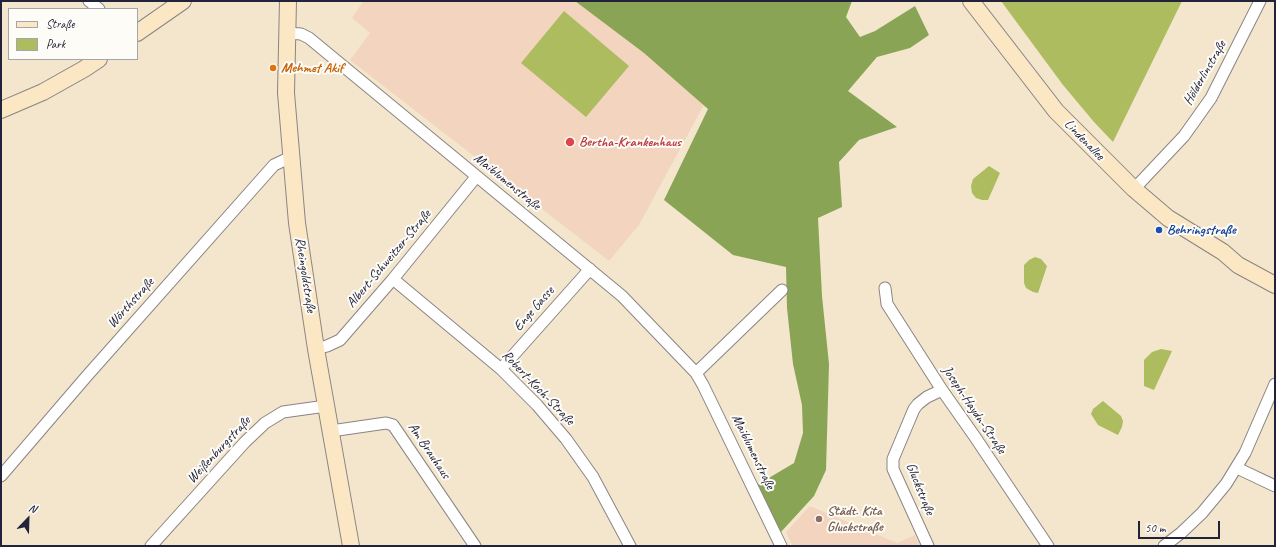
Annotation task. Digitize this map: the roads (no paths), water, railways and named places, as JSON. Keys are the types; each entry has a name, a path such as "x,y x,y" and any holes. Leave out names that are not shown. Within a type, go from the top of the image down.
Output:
{"street":[{"path":"89,1 98,8"},
{"path":"138,32 183,1"},
{"name":"Rheingoldstraße","path":"288,1 286,93 297,223 316,349 351,546"},
{"name":"Lindenallee","path":"971,1 1056,111 1134,189 1168,218 1223,252 1238,265 1275,285"},
{"name":"Hölderlinstraße","path":"1134,189 1184,136 1211,98 1260,1"},
{"name":"Maiblumenstraße","path":"287,33 301,34 309,38 476,177 590,268 622,296 696,373 704,385 781,546"},
{"path":"1,110 43,92 98,60"},
{"name":"Wörthstraße","path":"1,476 86,377 274,165 291,157"},
{"name":"Albert-Schweitzer-Straße","path":"316,349 340,340 393,279 476,177"},
{"name":"Lindenallee","path":"1223,252 1275,273"},
{"name":"Enge Gasse","path":"501,369 590,268"},
{"name":"Robert-Koch-Straße","path":"393,279 501,369 537,405 566,439 593,477 630,546"},
{"name":"Joseph-Haydn-Straße","path":"885,288 887,304 942,390 1048,546"},
{"path":"696,373 782,290"},
{"path":"1164,546 1181,533 1202,513 1237,468 1275,384"},
{"name":"Gluckstraße","path":"928,546 893,469 893,459 918,404 927,397 942,390"},
{"name":"Weißenburgstraße","path":"151,546 245,442 265,423 284,412 326,406"},
{"name":"Am Brauhaus","path":"331,431 386,423 393,425 475,546"},
{"path":"1237,468 1275,486"}],"place":[{"name":"Mehmet Akif","path":"273,68"},
{"name":"Bertha-Krankenhaus","path":"570,142"},
{"name":"Behringstraße","path":"1159,230"},
{"name":"Städt. Kita Gluckstraße","path":"819,519"}]}
